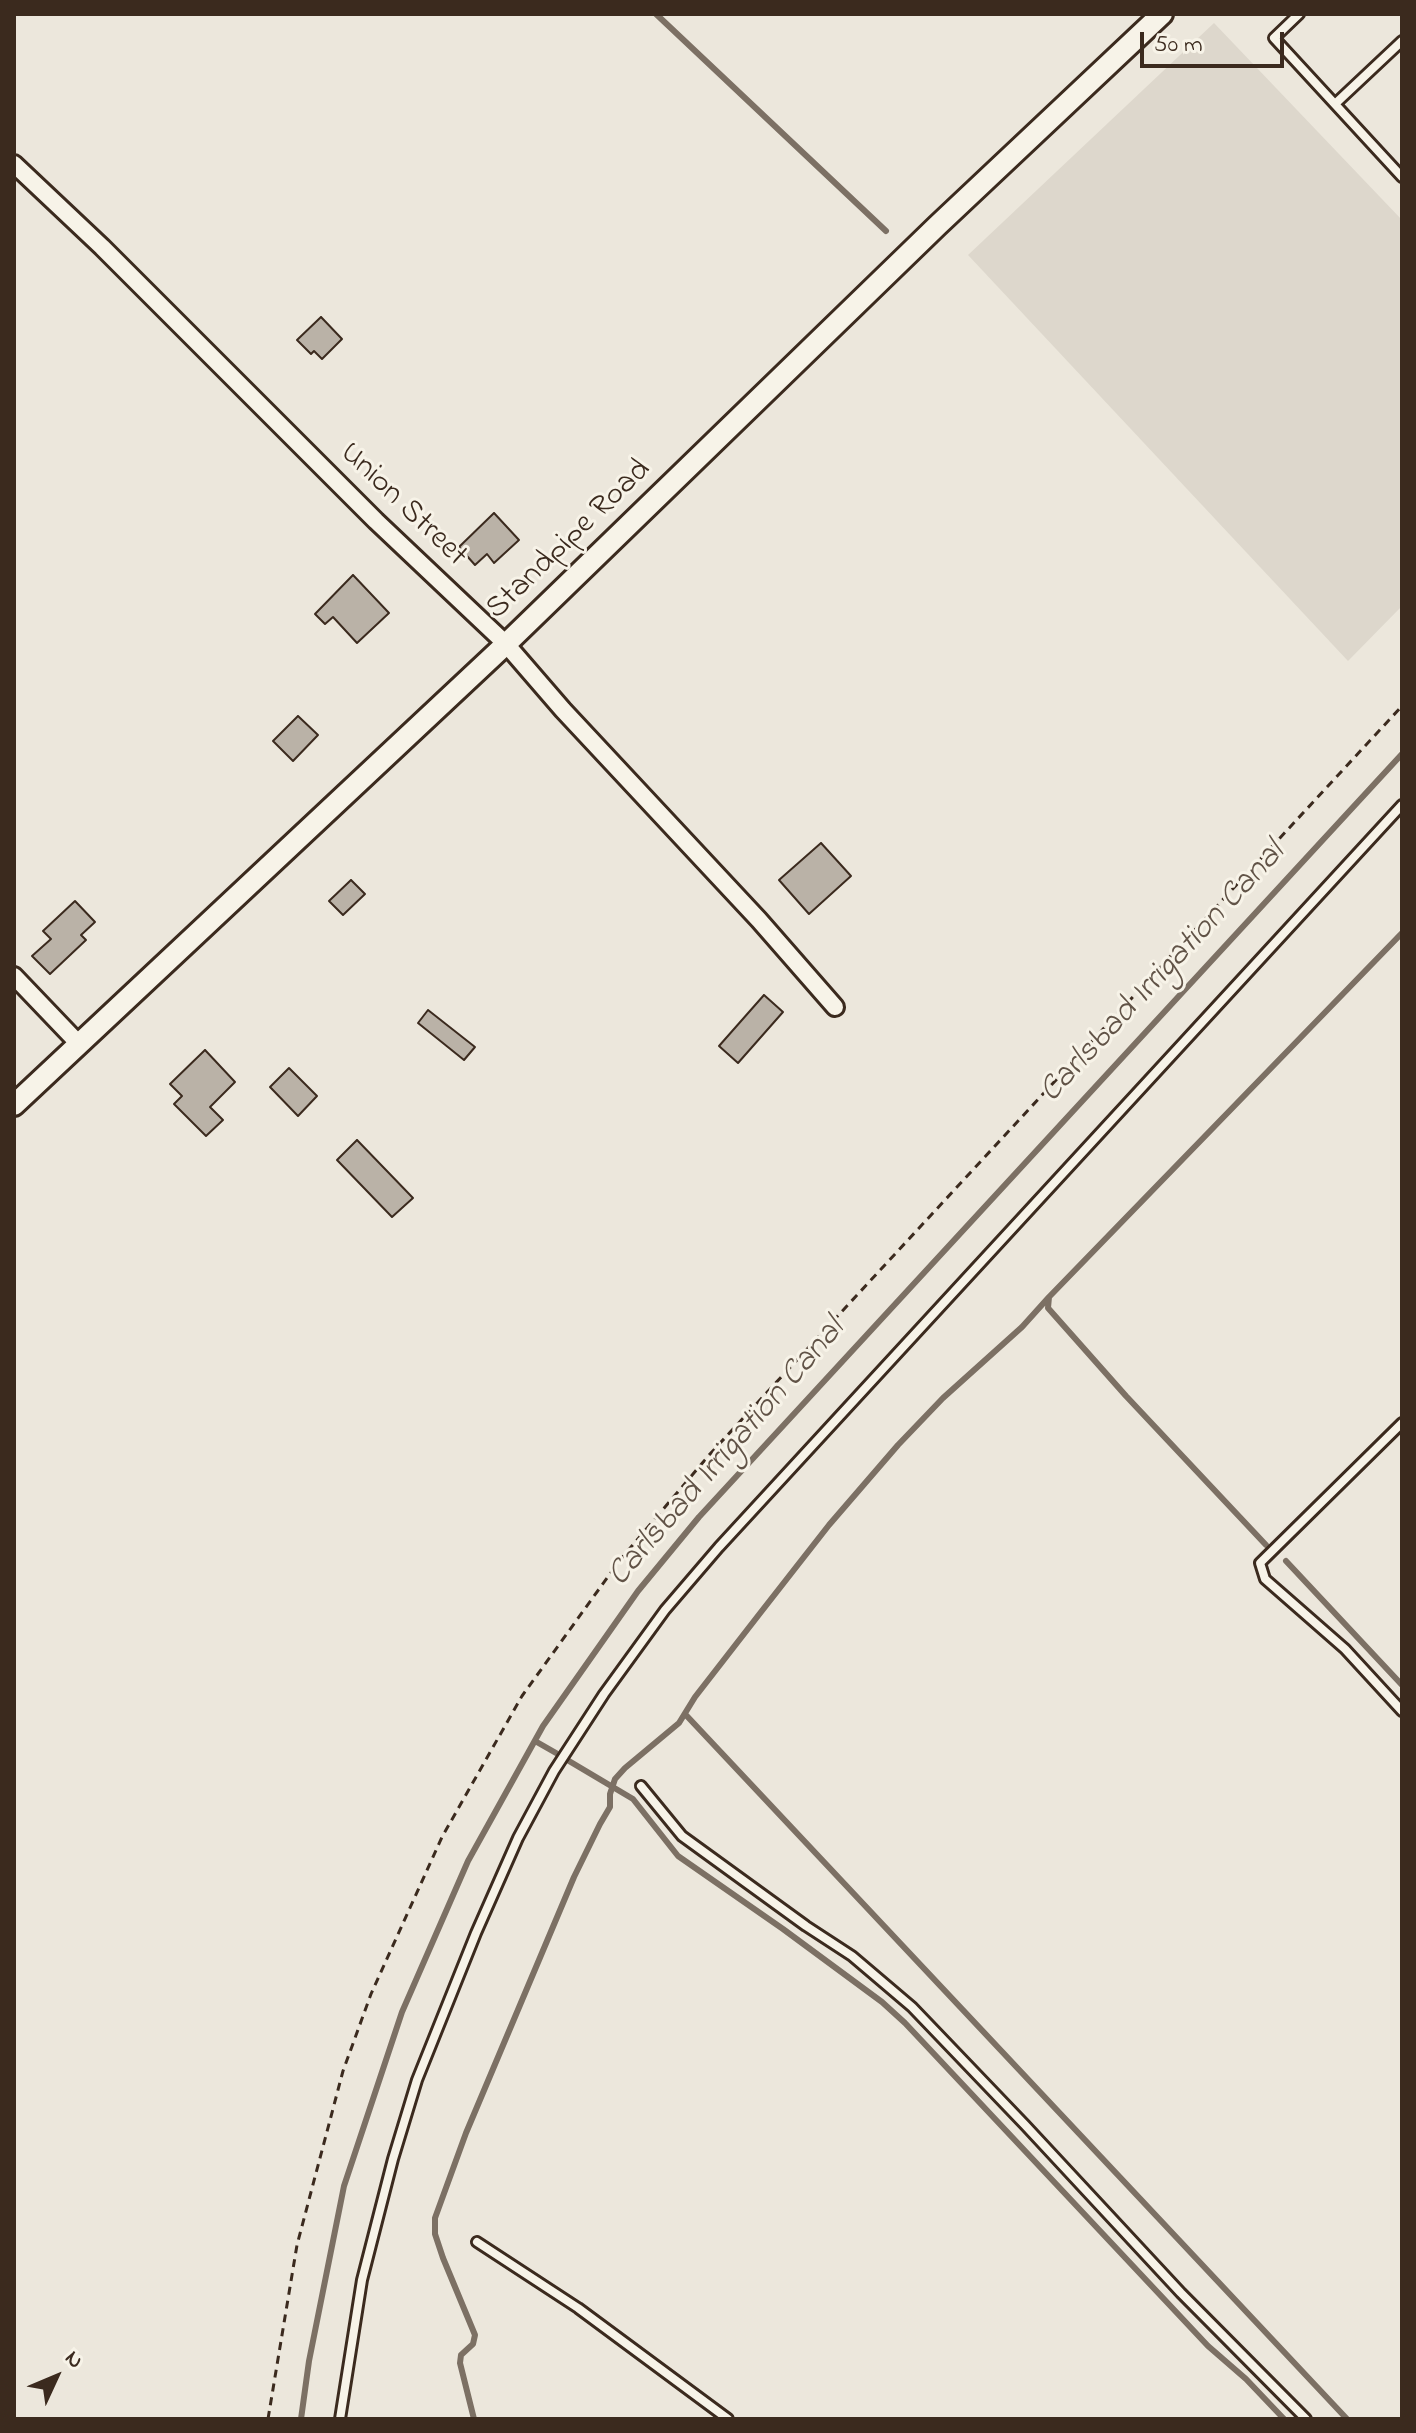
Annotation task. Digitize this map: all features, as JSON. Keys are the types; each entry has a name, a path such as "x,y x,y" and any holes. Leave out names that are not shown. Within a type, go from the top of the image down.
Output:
{"street":[{"name":"Standpipe Road","path":"14,1105 506,644 938,225 1162,14"},
{"name":"Union Street","path":"14,164 102,247 376,521 506,644 835,1007"},
{"path":"14,976 79,1044"}],"lane":[{"path":"1299,14 1274,38 1402,177"},
{"path":"1335,104 1402,41"},
{"path":"1395,169 1402,162"},
{"path":"340,2419 362,2280 417,2080 518,1838 554,1771 604,1694 665,1610 719,1547 1402,805"},
{"path":"1402,1423 1260,1563 1265,1579 1345,1649 1402,1711"},
{"path":"641,1786 682,1836 852,1956 912,2007 1181,2293 1306,2419"},
{"path":"477,2242 578,2308 728,2419"}],"shaded area":[{"path":"1214,23 1402,220 1402,606 1348,661 968,255"}],"building":[{"path":"321,317 342,339 322,359 314,351 311,354 297,340"},
{"path":"494,513 519,540 494,563 487,554 475,565 459,547"},
{"path":"353,575 389,613 357,643 333,617 325,624 315,614"},
{"path":"298,716 318,735 293,761 273,741"},
{"path":"821,843 851,876 809,914 779,880"},
{"path":"351,880 365,894 343,915 329,901"},
{"path":"75,901 95,922 81,935 86,940 50,974 32,956 51,939 43,931"},
{"path":"764,995 783,1012 738,1063 719,1046"},
{"path":"428,1010 475,1047 464,1060 418,1023"},
{"path":"205,1050 235,1082 210,1107 223,1120 206,1136 174,1104 182,1096 170,1084"},
{"path":"289,1068 317,1096 298,1116 270,1087"},
{"path":"357,1140 413,1198 392,1217 337,1160"}],"waterway":[{"path":"656,14 886,231"},
{"name":"Carlsbad Irrigation Canal","path":"301,2419 309,2361 344,2186 402,2012 468,1861 543,1726 638,1591 699,1517 1402,754"},
{"path":"1266,1545 1048,1308 1049,1297 1402,933"},
{"path":"474,2419 460,2363 461,2355 473,2344 475,2335 443,2258 435,2234 435,2218 466,2133 574,1877 610,1807 615,1779 679,1723 695,1697 829,1525 898,1445 943,1398 1022,1327 1049,1297"},
{"path":"1286,1561 1402,1685"},
{"path":"685,1714 1347,2419"},
{"path":"535,1741 556,1753"},
{"path":"569,1761 633,1799 678,1856 783,1929 882,2002 905,2023 1208,2346 1246,2379 1284,2419"}]}
